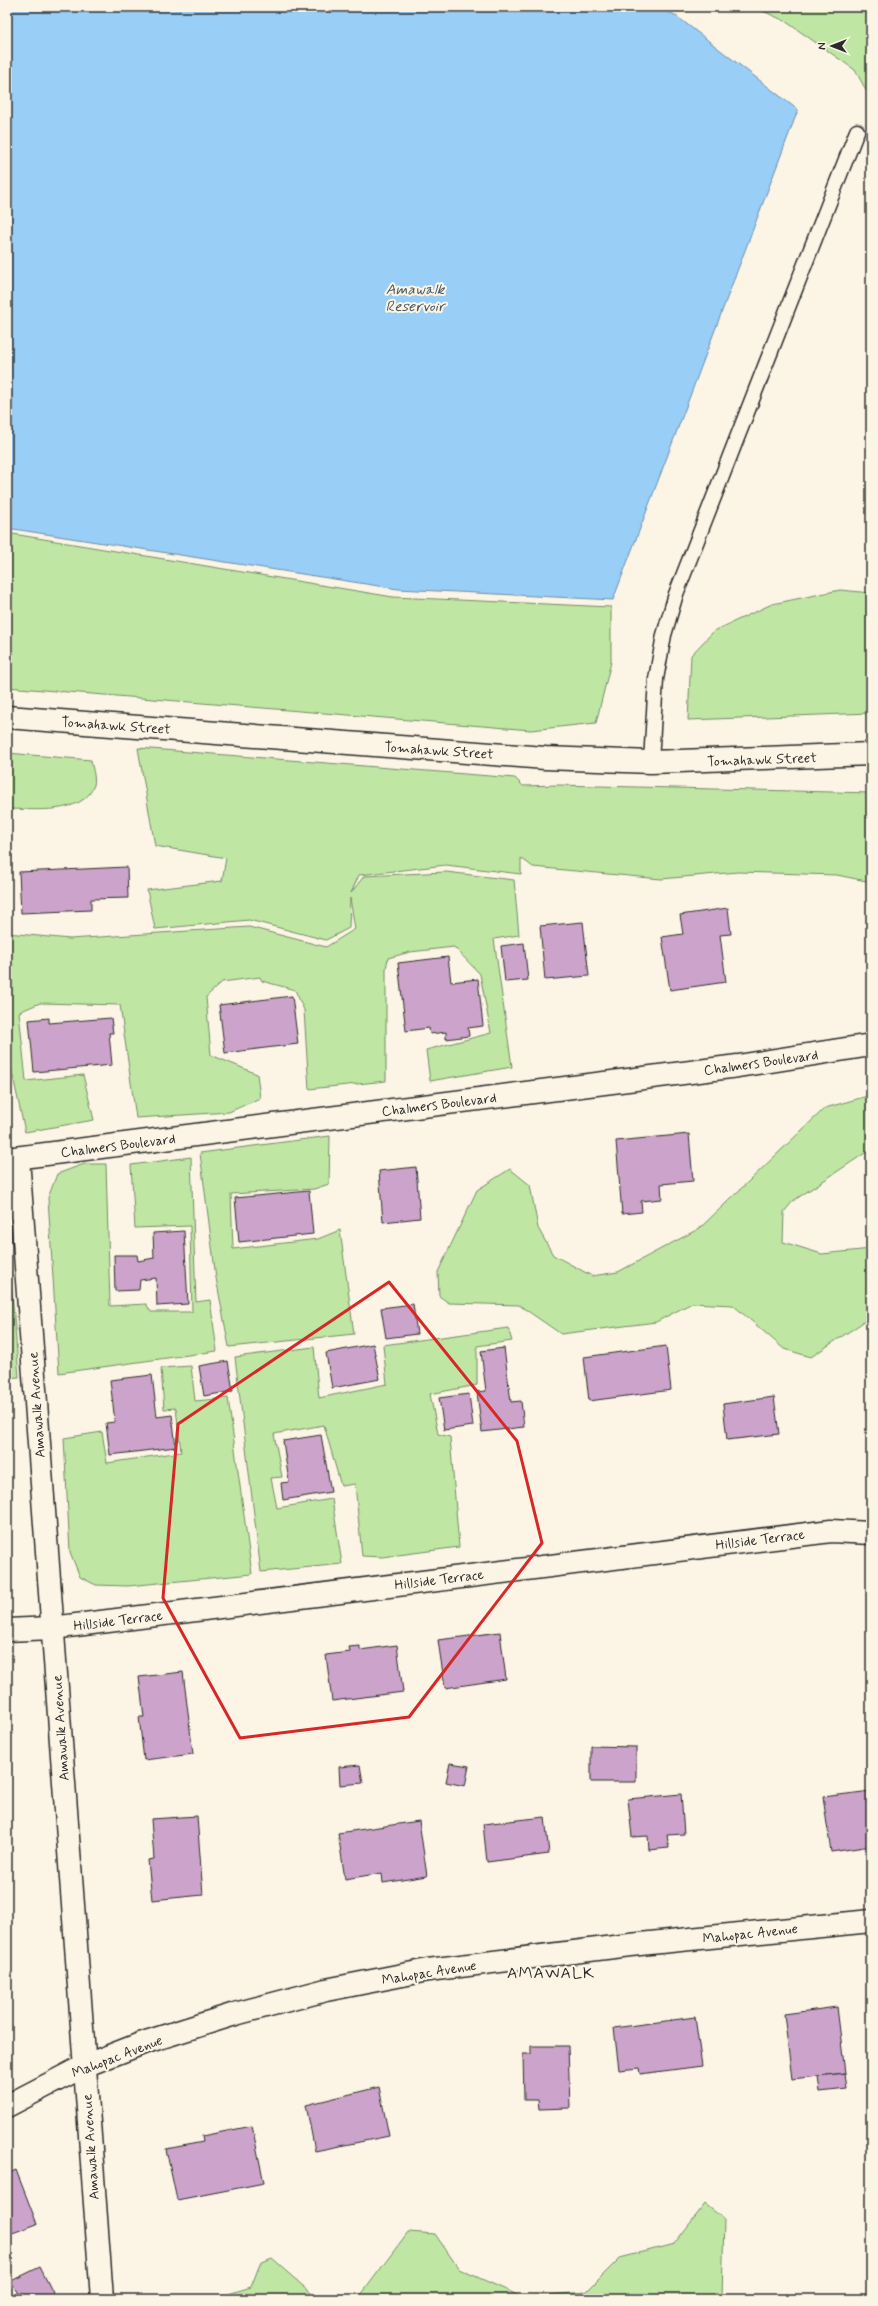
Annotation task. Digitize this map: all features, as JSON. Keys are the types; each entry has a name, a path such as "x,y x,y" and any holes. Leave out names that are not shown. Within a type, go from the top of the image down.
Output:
{"street":[{"name":"Tomahawk Street","path":"7,717 546,758 651,762 871,754"},
{"name":"Chalmers Boulevard","path":"12,1158 738,1066 871,1045"},
{"name":"Amawalk Avenue","path":"12,1158 52,1628 102,2299"},
{"name":"Hillside Terrace","path":"7,1630 52,1628 831,1530 871,1532"},
{"name":"Mahopac Avenue","path":"7,2106 84,2066 143,2044 234,2014 326,1990 428,1970 630,1945 871,1921"}],"lane":[{"path":"651,762 656,679 664,635 676,594 857,131"}],"highlighted area":[{"path":"389,1282 517,1441 542,1543 409,1717 240,1738 163,1598 178,1424"}],"green space":[{"path":"754,7 871,7 871,99 855,70 785,21"},
{"path":"7,533 393,597 611,607 611,662 596,723 531,730 7,687"},
{"path":"840,590 871,593 871,713 688,720 691,655 714,631 772,604"},
{"path":"138,748 515,778 523,786 558,785 871,793 871,882 837,875 738,872 661,879 533,867 521,858 521,874 446,865 359,875 351,893 364,876 446,872 514,880 519,935 494,939 512,1067 430,1081 426,1050 491,1033 480,974 454,947 410,952 388,958 386,969 386,1081 309,1089 304,1010 295,990 262,981 260,977 222,982 206,997 211,1055 257,1074 260,1098 229,1112 136,1118 120,1005 40,1003 19,1012 26,1081 83,1075 94,1120 25,1132 7,1049 7,933 70,939 249,927 326,947 355,929 350,898 349,928 326,940 249,920 155,929 147,890 222,881 226,858 155,846"},
{"path":"7,753 91,760 94,785 88,795 80,802 69,806 43,810 7,809"},
{"path":"871,1095 871,1149 793,1201 784,1212 783,1242 822,1254 871,1249 871,1317 811,1357 784,1349 733,1305 692,1303 656,1322 561,1334 519,1305 449,1303 439,1296 438,1272 477,1190 510,1169 530,1185 538,1228 553,1255 592,1276 618,1272 700,1228 825,1108"},
{"path":"330,1136 329,1184 314,1189 231,1194 233,1249 318,1239 340,1230 354,1334 229,1347 216,1278 200,1153"},
{"path":"191,1157 196,1302 210,1300 217,1351 59,1373 48,1198 57,1174 84,1164 106,1164 110,1306 146,1304 151,1312 192,1312 190,1226 135,1228 131,1165"},
{"path":"7,1232 19,1377 7,1378"},
{"path":"508,1328 512,1341 477,1346 477,1385 430,1394 438,1434 450,1437 459,1547 383,1557 362,1556 355,1484 341,1486 324,1425 274,1434 282,1477 271,1478 277,1508 332,1499 342,1564 261,1572 235,1357 314,1347 319,1398 387,1384 383,1345"},
{"path":"191,1366 195,1401 228,1398 252,1574 128,1586 96,1585 80,1577 70,1552 64,1438 102,1432 107,1463 181,1452 176,1408 164,1409 161,1368"},
{"path":"705,2204 724,2219 722,2299 358,2299 408,2232 435,2234 459,2269 522,2297 586,2292 620,2258 674,2244"},
{"path":"272,2259 318,2299 212,2299 251,2287 260,2264"}],"water":[{"name":"Amawalk Reservoir","path":"7,7 656,7 675,15 798,110 613,600 398,589 7,528"}],"building":[{"path":"127,867 128,898 91,899 91,910 21,913 19,872"},
{"path":"728,908 731,934 720,935 726,982 670,990 662,937 683,934 680,915"},
{"path":"583,922 589,976 545,980 540,926"},
{"path":"524,943 528,980 505,982 501,946"},
{"path":"448,957 451,982 478,979 483,1026 468,1028 469,1036 446,1039 446,1032 430,1034 429,1028 406,1031 398,963"},
{"path":"292,996 298,1044 225,1053 219,1005"},
{"path":"49,1018 49,1023 111,1018 113,1033 109,1033 112,1065 34,1072 29,1020"},
{"path":"689,1134 693,1181 661,1184 662,1199 641,1201 642,1212 622,1214 616,1141"},
{"path":"416,1167 420,1218 383,1222 379,1171"},
{"path":"309,1191 313,1234 239,1242 235,1198"},
{"path":"184,1231 188,1304 157,1306 156,1278 140,1280 139,1290 115,1291 114,1255 137,1255 138,1261 154,1258 153,1233"},
{"path":"413,1304 417,1334 386,1338 381,1308"},
{"path":"373,1344 380,1379 332,1388 326,1353"},
{"path":"666,1346 671,1390 589,1401 584,1357"},
{"path":"504,1348 511,1402 521,1401 524,1427 482,1432 477,1392 486,1391 481,1351"},
{"path":"228,1361 233,1391 204,1396 199,1366"},
{"path":"152,1375 157,1417 172,1415 176,1447 110,1455 106,1423 115,1422 110,1380"},
{"path":"469,1394 473,1426 444,1430 439,1398"},
{"path":"774,1397 779,1434 727,1440 723,1404"},
{"path":"321,1435 331,1492 283,1500 281,1483 289,1482 283,1441"},
{"path":"500,1632 506,1679 445,1688 438,1640"},
{"path":"397,1645 403,1692 332,1701 326,1655 350,1652 349,1647 360,1646 360,1650"},
{"path":"183,1672 193,1754 144,1760 139,1717 144,1717 139,1677"},
{"path":"591,1746 636,1747 636,1782 591,1782"},
{"path":"450,1763 469,1766 465,1786 446,1782"},
{"path":"360,1765 363,1783 340,1785 339,1767"},
{"path":"871,1791 871,1846 831,1852 823,1797"},
{"path":"681,1794 684,1834 667,1835 669,1848 649,1850 648,1836 632,1837 628,1799"},
{"path":"197,1816 203,1895 152,1900 148,1860 154,1859 151,1819"},
{"path":"545,1817 549,1854 487,1862 483,1824"},
{"path":"419,1821 427,1876 383,1883 382,1873 345,1879 338,1833"},
{"path":"837,2007 845,2073 792,2079 784,2014"},
{"path":"695,2017 702,2066 640,2074 639,2068 619,2070 614,2028"},
{"path":"531,2046 568,2046 570,2108 539,2109 538,2100 524,2100 523,2054 531,2054"},
{"path":"845,2073 847,2089 820,2092 818,2076"},
{"path":"379,2087 389,2136 315,2151 306,2105"},
{"path":"252,2126 264,2183 177,2200 166,2149 203,2142 202,2136"},
{"path":"16,2170 37,2224 7,2235 7,2174"},
{"path":"40,2267 56,2299 26,2299 23,2292 18,2294 11,2281"}],"district":[{"name":"AMAWALK","path":"551,1972"}]}
